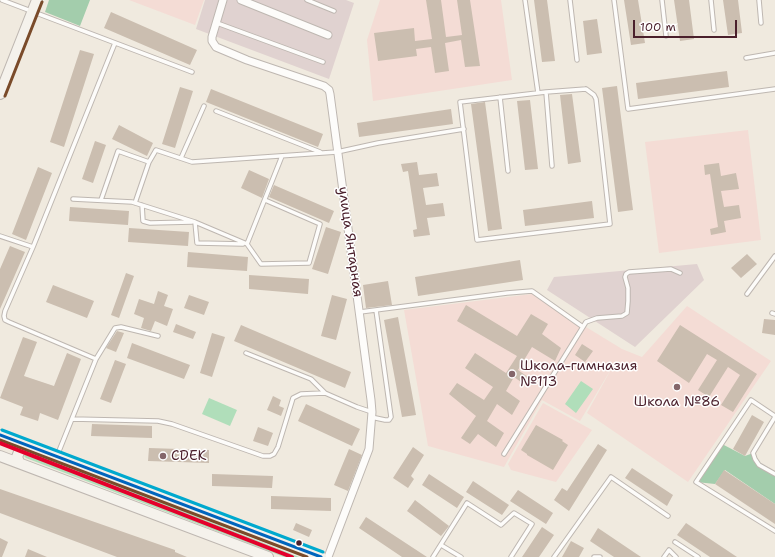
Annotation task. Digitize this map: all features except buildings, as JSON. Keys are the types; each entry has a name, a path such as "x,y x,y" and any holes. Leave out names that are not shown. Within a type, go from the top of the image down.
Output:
{"main road":[{"path":"0,94 37,0"},
{"path":"0,435 321,557"},
{"path":"18,462 17,457 19,452 25,445"},
{"path":"0,456 268,557"}],"street":[{"name":"улица Янтарная","path":"222,0 212,40 216,47 247,60 324,86 328,90 372,400 369,449 328,557"},
{"path":"241,0 328,35"}],"lane":[{"path":"2,0 192,72"},
{"path":"307,0 334,11"},
{"path":"525,0 538,93"},
{"path":"570,0 576,60"},
{"path":"614,0 628,109 775,89"},
{"path":"662,0 666,36"},
{"path":"711,0 714,30"},
{"path":"759,0 761,23"},
{"path":"216,22 323,62"},
{"path":"96,359 5,320 4,316 115,43"},
{"path":"746,58 775,53"},
{"path":"586,89 594,95 596,99 610,224 477,240 460,102 538,93 586,89"},
{"path":"546,92 552,166"},
{"path":"500,97 508,171"},
{"path":"181,158 204,106"},
{"path":"216,111 321,153"},
{"path":"135,202 149,162 156,150 192,162 282,156 337,152 378,143 464,128"},
{"path":"101,200 118,151 149,162"},
{"path":"247,244 282,156"},
{"path":"73,199 135,202 195,222 247,244 261,264 309,263 320,224 265,200"},
{"path":"142,205 143,222 195,222"},
{"path":"195,222 196,242 247,244"},
{"path":"0,236 33,247"},
{"path":"747,294 775,256"},
{"path":"504,454 586,322 591,319 622,316 626,312 628,288 625,277 626,274 629,272 671,269 680,273"},
{"path":"360,312 532,291 583,327"},
{"path":"246,353 311,380 325,393 386,420 391,418 376,310"},
{"path":"57,457 96,359 115,328 121,327 158,336"},
{"path":"72,419 158,421 194,431 263,456 270,456 274,454 278,447 293,398 301,394 325,393"},
{"path":"775,474 759,465 755,460 753,453 775,417 751,400 696,482 775,531"},
{"path":"554,557 611,477 668,516"},
{"path":"433,557 468,503 501,525 514,513 532,524 510,557"},
{"path":"675,542 698,557"},
{"path":"441,545 461,557"},
{"path":"664,557 670,550 676,557"},
{"path":"594,557 600,557"}],"shaded area":[{"path":"129,0 204,0 195,25"},
{"path":"205,0 346,0 354,3 329,79 196,29"},
{"path":"380,0 501,0 512,80 373,101 367,40"},
{"path":"748,130 761,240 659,253 645,142"},
{"path":"697,264 704,280 635,347 547,290 554,277"},
{"path":"532,294 622,349 642,357 687,306 771,361 688,482 587,413 614,364 580,421 542,400 504,467 428,446 404,310"},
{"path":"543,403 592,430 556,482 511,470 508,464"}],"green space":[{"path":"49,0 90,0 80,26 45,12"},
{"path":"581,381 593,389 576,413 565,404"},
{"path":"209,398 237,410 230,426 202,414"},
{"path":"722,444 745,456 753,453 759,465 775,474 775,504 725,470 715,484 696,482"},
{"path":"26,452 101,479 299,557 284,557 26,458 24,456"}],"transit line":[{"path":"5,96 42,2"},
{"path":"2,430 323,552"},
{"path":"0,435 321,557"},
{"path":"0,440 307,557"},
{"path":"0,443 292,557"}],"place":[{"name":"Школа-гимназия №113","path":"512,374"},
{"name":"Школа №86","path":"677,387"},
{"name":"CDEK","path":"163,456"}]}
